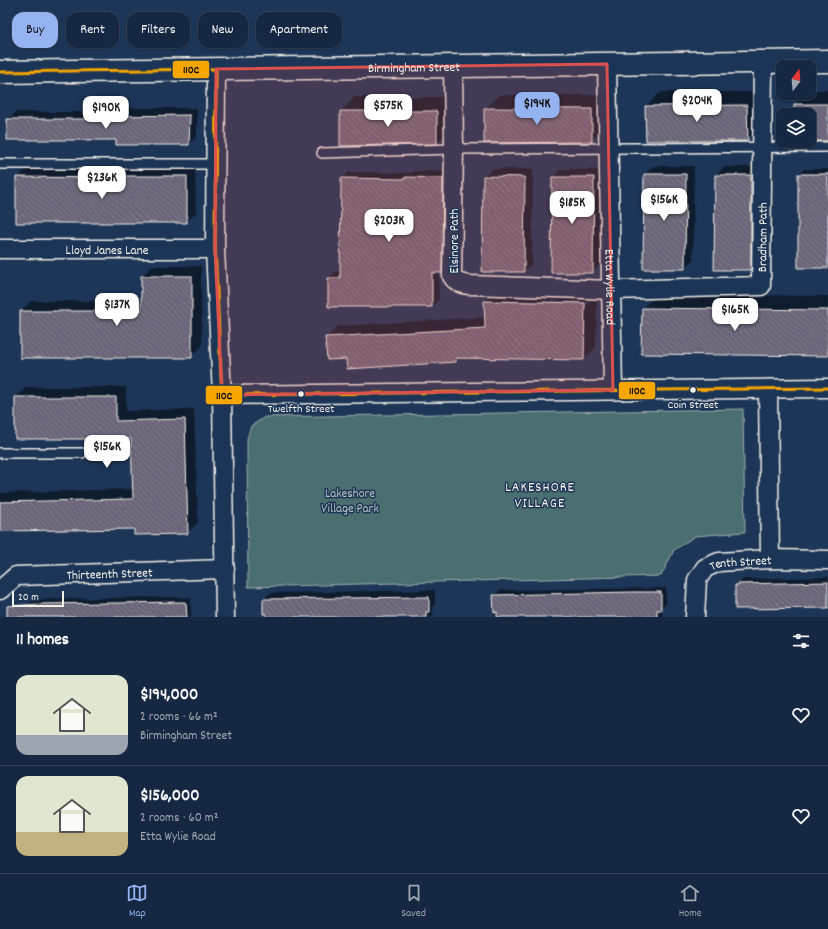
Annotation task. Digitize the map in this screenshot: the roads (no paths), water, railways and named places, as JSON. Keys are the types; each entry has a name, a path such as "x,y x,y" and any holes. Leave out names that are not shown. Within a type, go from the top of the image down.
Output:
{"street":[{"name":"Birmingham Street","path":"0,72 828,61"},
{"name":"Bradham Path","path":"612,290 761,286 763,62"},
{"name":"Etta Wylie Road","path":"607,64 613,390"},
{"name":"Elsinore Path","path":"453,66 454,149 452,276 454,279 458,283 469,285 612,290"},
{"path":"216,69 215,249 222,395 225,617"},
{"name":"Lloyd Janes Lane","path":"0,249 215,249"},
{"path":"222,395 828,388"},
{"path":"768,389 770,559"},
{"name":"Tenth Street","path":"696,617 698,580 705,568 719,562 770,559 828,560"},
{"name":"Thirteenth Street","path":"0,590 16,576 225,569"}],"lane":[{"path":"322,153 454,149 828,147"},
{"path":"0,164 215,164"},
{"path":"0,453 82,453"}],"place":[{"name":"Coin Street","path":"693,390"},
{"name":"Twelfth Street","path":"301,394"}],"district":[{"name":"LAKESHORE VILLAGE","path":"540,494"}],"park label":[{"name":"Lakeshore Village Park","path":"350,500"}]}
